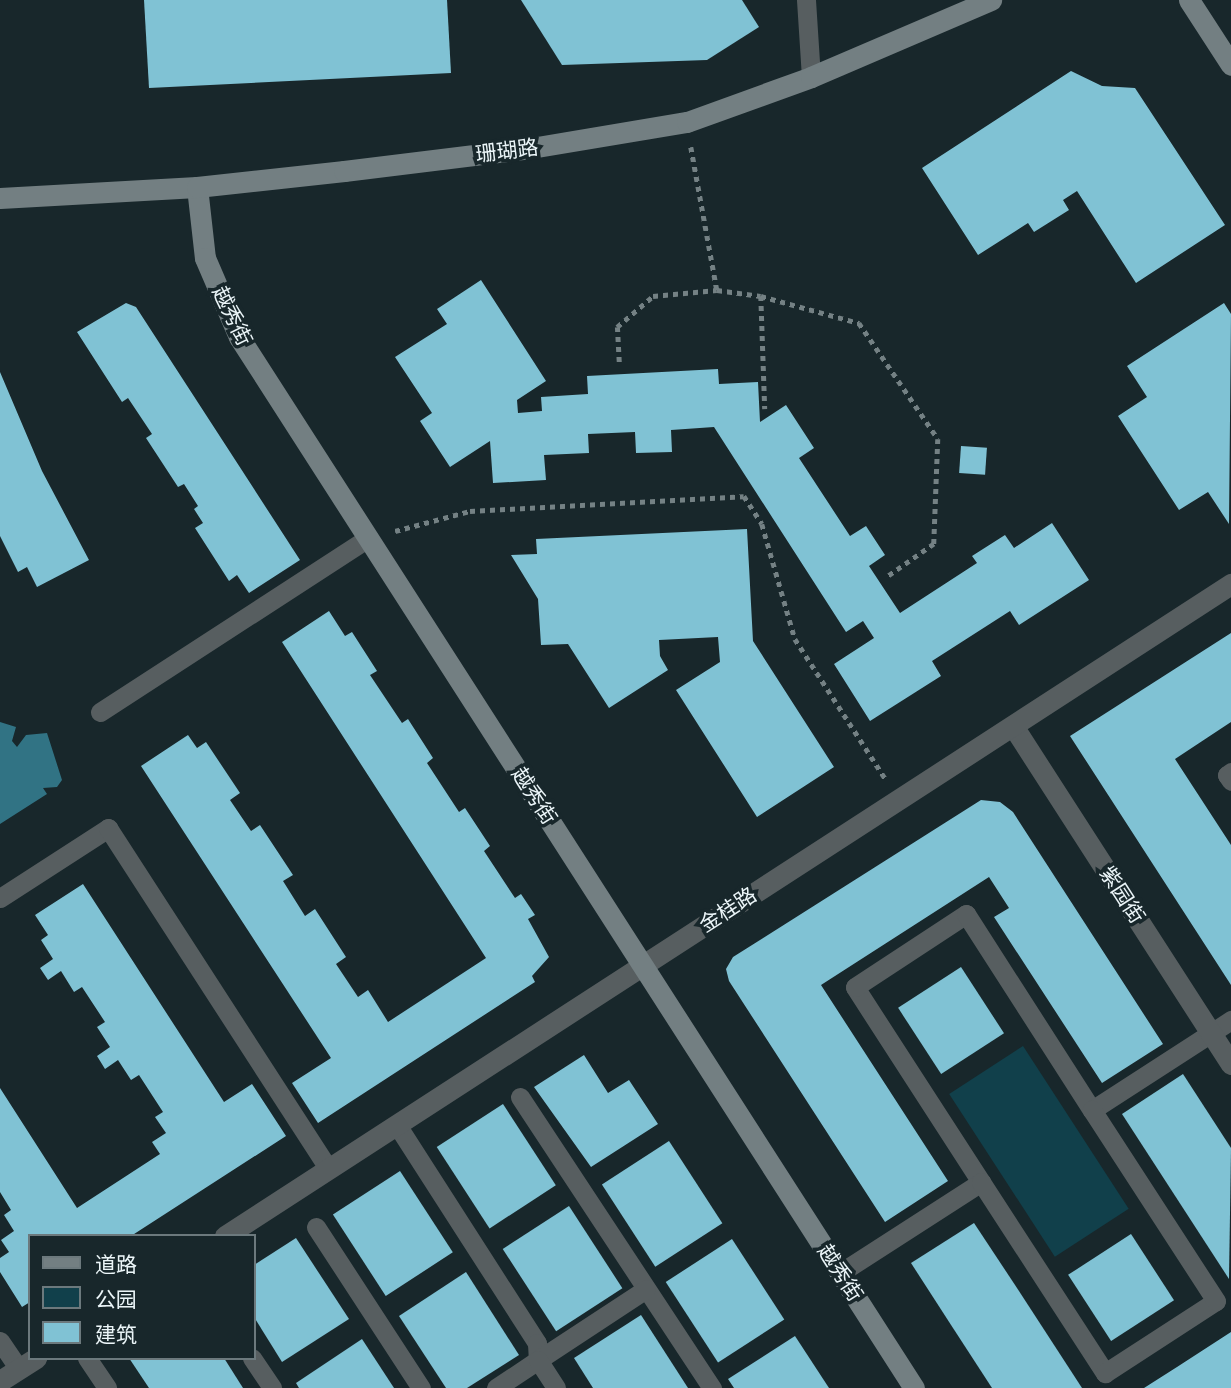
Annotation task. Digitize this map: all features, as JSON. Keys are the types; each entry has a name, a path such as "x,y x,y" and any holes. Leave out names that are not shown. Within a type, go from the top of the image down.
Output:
{"street":[{"name":"珊瑚路","path":"0,198 197,187 531,149 687,122 811,77 991,0"},
{"path":"1189,0 1231,65"},
{"name":"越秀街","path":"197,187 205,258 239,337 914,1388"},
{"name":"金桂路","path":"228,1234 1231,584"},
{"name":"紫园街","path":"1013,726 1231,1064"},
{"path":"0,1381 27,1364"}],"lane":[{"path":"806,0 811,77"},
{"path":"100,712 368,538"},
{"path":"1231,772 1227,775 1231,782"},
{"path":"0,898 108,828 329,1168"},
{"path":"966,915 1092,1110 1216,1301 1105,1373 855,987 966,915"},
{"path":"1092,1110 1231,1020"},
{"path":"520,1097 712,1388"},
{"path":"397,1125 537,1343 538,1360 556,1388"},
{"path":"840,1273 981,1182"},
{"path":"316,1227 421,1388"},
{"path":"496,1388 646,1289"},
{"path":"0,1340 27,1364"},
{"path":"88,1360 107,1388"},
{"path":"253,1360 272,1388"}],"path":[{"path":"687,122 717,290"},
{"path":"619,362 617,327 653,296 717,290 761,296 859,323 938,439 934,544 887,578"},
{"path":"761,296 765,409"},
{"path":"368,538 470,511 744,496 762,524 795,639 899,799"}],"green space":[{"path":"1023,1046 1129,1209 1055,1257 949,1094"}],"shaded area":[{"path":"0,722 16,727 12,741 17,747 26,735 47,733 62,780 57,787 43,788 47,794 0,824"}],"building":[{"path":"144,0 447,0 451,73 149,88"},
{"path":"521,0 742,0 759,27 707,60 562,65"},
{"path":"1071,71 1102,86 1135,88 1225,225 1136,283 1077,191 1063,200 1069,210 1034,232 1028,223 978,255 922,168"},
{"path":"481,280 546,381 517,400 518,413 542,411 541,397 588,394 587,376 718,369 719,384 758,382 760,422 786,405 814,448 799,458 850,536 866,526 885,555 869,566 900,613 977,563 972,556 1005,535 1014,548 1052,523 1089,580 1019,625 1010,611 932,661 941,676 870,721 834,664 874,638 863,621 846,632 714,427 671,430 672,452 636,453 635,432 588,434 589,453 544,455 546,480 493,483 490,441 450,467 420,421 432,413 395,357 447,324 437,309"},
{"path":"126,303 136,307 300,560 249,593 237,575 229,581 195,528 203,523 194,509 198,506 184,484 178,487 146,438 152,434 128,398 122,402 77,332"},
{"path":"1224,303 1231,314 1229,524 1208,492 1179,510 1118,416 1147,397 1127,366"},
{"path":"0,372 42,471 89,560 37,587 27,567 18,572 0,536"},
{"path":"961,446 987,448 985,475 959,473"},
{"path":"747,529 753,641 834,767 757,817 676,690 720,662 718,637 659,640 660,656 668,670 609,708 568,644 541,645 538,599 511,555 537,554 536,539"},
{"path":"329,611 345,636 352,632 377,671 370,675 402,723 408,719 433,758 427,763 459,812 465,808 490,846 484,851 515,898 521,894 535,915 528,919 549,957 532,976 535,982 318,1123 292,1083 331,1058 141,766 188,735 197,748 206,742 240,793 230,800 251,831 260,825 293,875 283,881 305,916 315,909 346,957 336,964 358,997 368,990 388,1022 486,958 282,642"},
{"path":"1231,633 1231,722 1175,759 1231,845 1231,985 1070,736"},
{"path":"981,800 1000,802 1013,812 1163,1044 1102,1083 994,917 1009,908 989,877 821,985 948,1181 885,1222 729,981 726,969 733,957"},
{"path":"83,884 224,1102 252,1084 286,1136 134,1234 28,1234 28,1303 22,1307 0,1272 0,1258 9,1252 1,1240 14,1231 4,1215 11,1210 0,1192 0,1088 77,1208 160,1154 152,1142 166,1133 155,1117 163,1112 139,1075 131,1080 118,1060 105,1069 97,1056 110,1047 97,1027 105,1022 82,987 74,992 61,971 48,980 40,968 53,959 41,940 48,935 35,915"},
{"path":"961,967 1004,1033 941,1074 898,1008"},
{"path":"584,1055 608,1093 629,1080 658,1124 591,1167 534,1087"},
{"path":"1183,1074 1231,1148 1229,1279 1122,1114"},
{"path":"503,1104 556,1185 490,1228 437,1147"},
{"path":"669,1141 722,1223 655,1267 602,1185"},
{"path":"400,1171 453,1252 386,1296 333,1215"},
{"path":"569,1206 622,1288 556,1331 503,1249"},
{"path":"974,1223 1082,1388 992,1388 911,1263"},
{"path":"1131,1234 1174,1300 1111,1341 1068,1275"},
{"path":"296,1238 349,1319 282,1362 256,1320 256,1264"},
{"path":"732,1239 784,1320 718,1363 666,1282"},
{"path":"466,1272 519,1355 467,1388 446,1388 399,1316"},
{"path":"641,1315 688,1388 593,1388 574,1358"},
{"path":"1231,1332 1231,1388 1144,1388 1177,1367"},
{"path":"795,1336 829,1388 734,1388 728,1379"},
{"path":"362,1339 394,1388 299,1388 296,1383"},
{"path":"130,1360 225,1360 243,1388 149,1388"}]}
